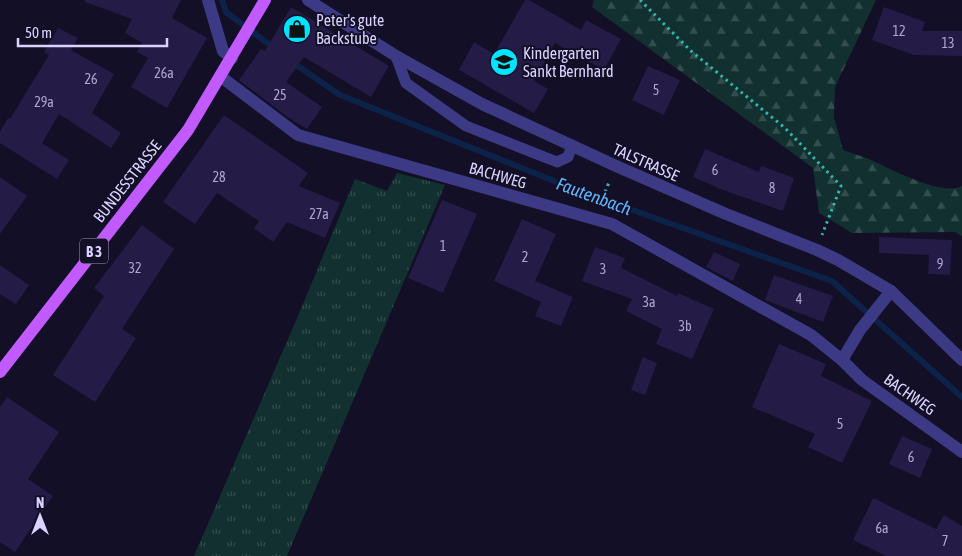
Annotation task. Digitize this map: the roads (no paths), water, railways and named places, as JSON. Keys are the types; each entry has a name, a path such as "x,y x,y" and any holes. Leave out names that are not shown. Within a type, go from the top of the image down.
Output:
{"main road":[{"name":"BUNDESSTRASSE","path":"0,372 188,130 258,15 265,0"}],"street":[{"path":"208,0 223,51 232,58"},
{"name":"TALSTRASSE","path":"308,0 396,56 482,104 616,166 838,260 891,291 962,360"},
{"name":"BACHWEG","path":"220,76 298,135 612,224 811,335 842,360 862,380 962,452"},
{"path":"842,360 860,330 891,291"}],"lane":[{"path":"396,56 406,83 466,126 557,162 568,156 572,145"}],"waterway":[{"name":"Fautenbach","path":"222,0 226,12 274,48"},
{"name":"Fautenbach","path":"292,62 340,95 579,191 832,281 962,397"}],"place":[{"name":"Peter's gute Backstube","path":"297,29"},
{"name":"Kindergarten Sankt Bernhard","path":"504,62"}]}
